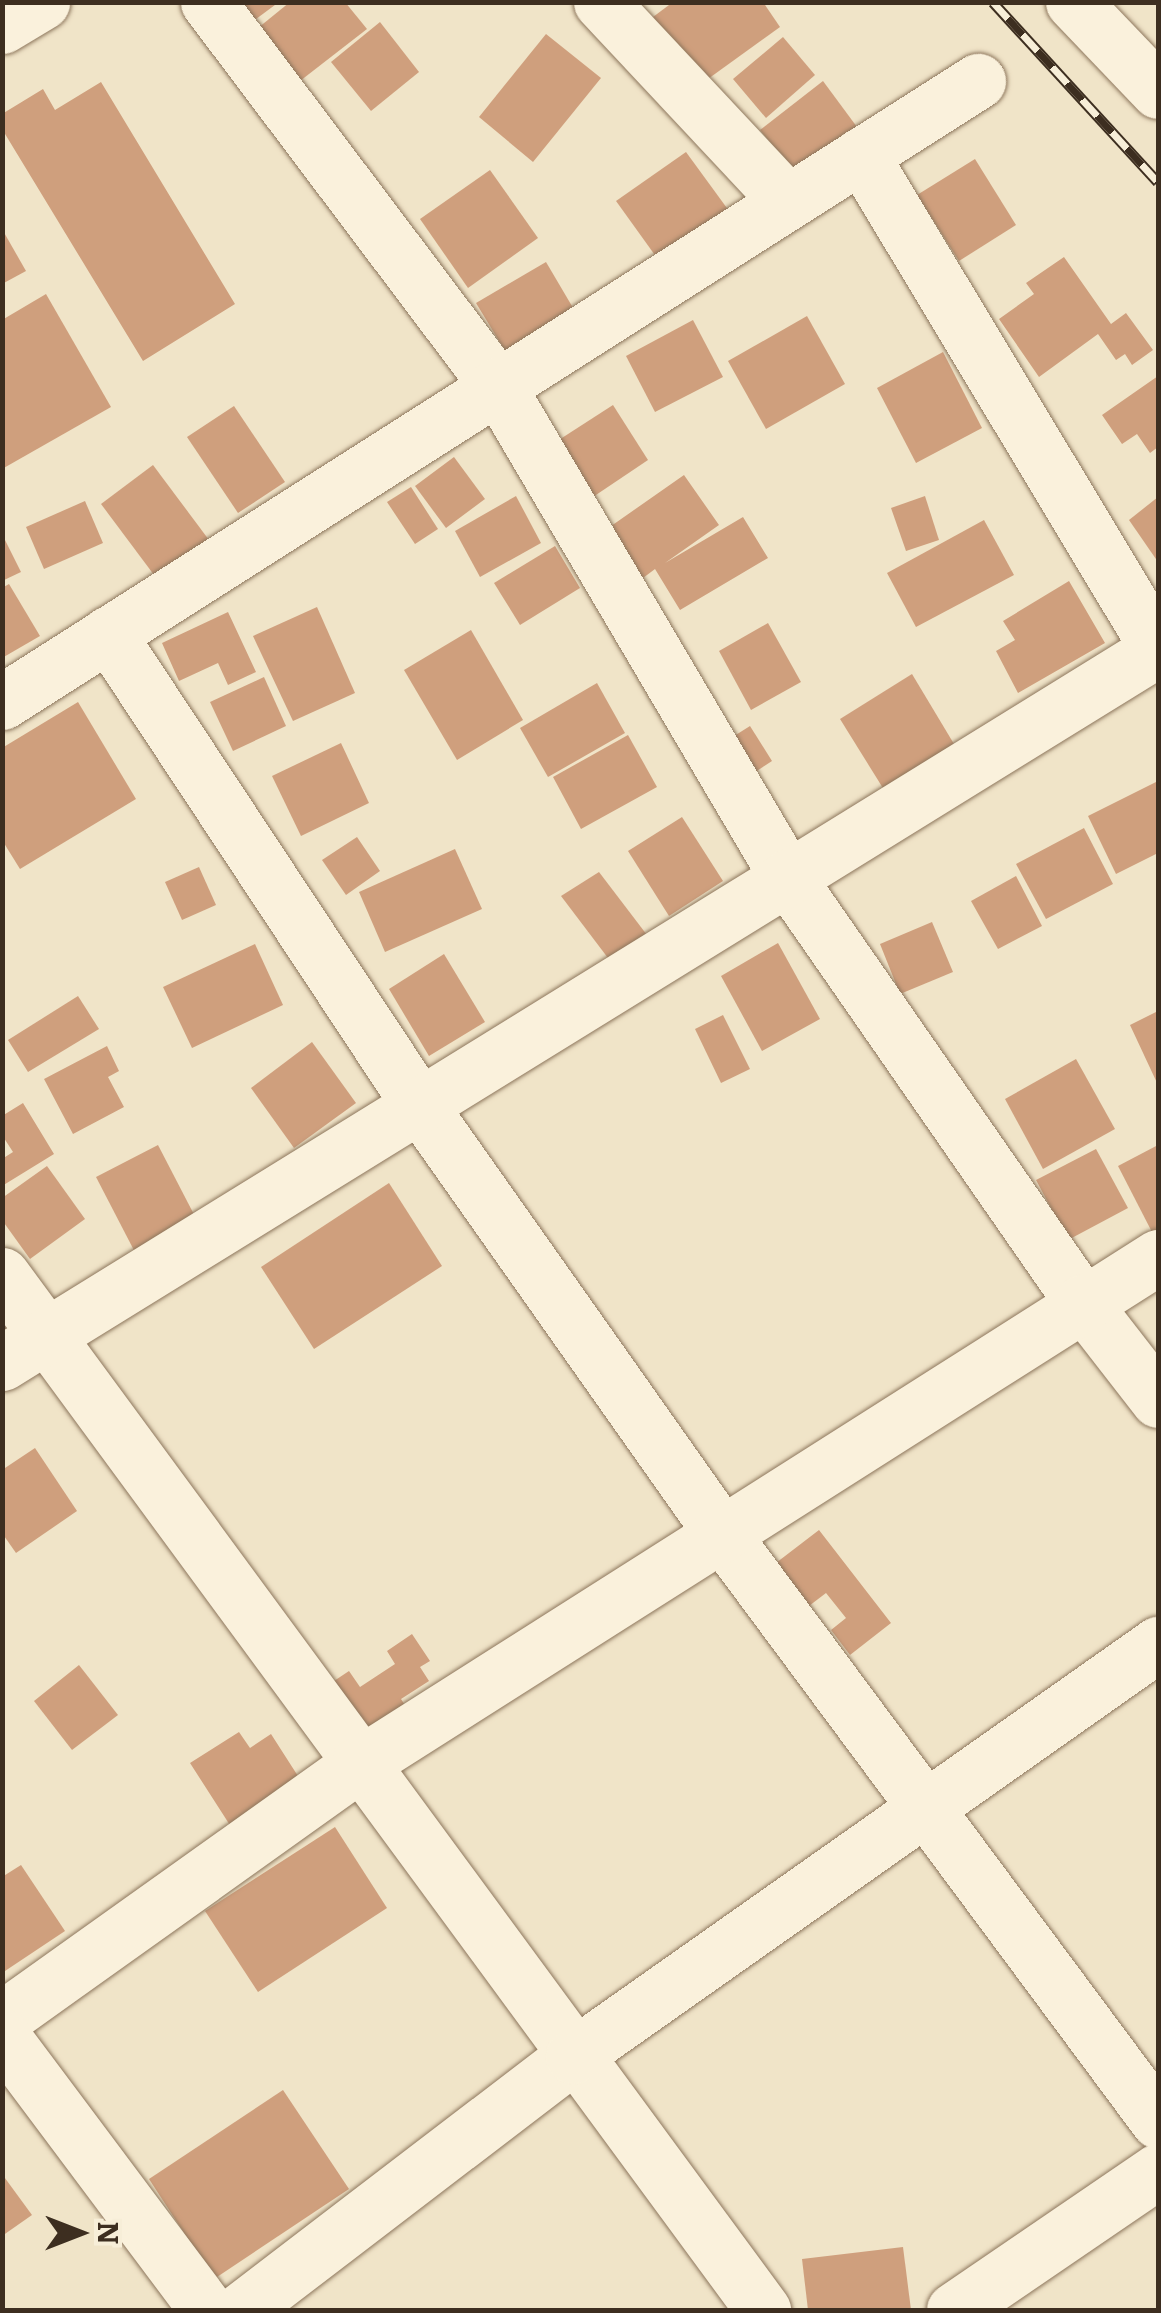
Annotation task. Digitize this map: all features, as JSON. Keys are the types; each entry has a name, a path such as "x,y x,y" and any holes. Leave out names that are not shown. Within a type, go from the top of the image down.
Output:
{"street":[{"path":"2,26 42,2"},
{"path":"208,2 497,384 786,878 1082,1302 1158,1400"},
{"path":"600,2 787,202"},
{"path":"1073,2 1158,90"},
{"path":"2,702 978,81"},
{"path":"25,1349 1158,649 861,155"},
{"path":"108,634 420,1106 722,1534 1158,2121"},
{"path":"2,2019 358,1765 1158,1257"},
{"path":"2,1274 25,1349 358,1765 763,2310"},
{"path":"242,2310 574,2056 1158,1644"},
{"path":"2,2036 207,2310"},
{"path":"954,2310 1158,2170"}],"building":[{"path":"228,2 279,2 245,27"},
{"path":"290,2 345,2 367,29 300,81 258,28"},
{"path":"673,2 763,2 780,27 701,84 653,17"},
{"path":"380,22 419,72 371,111 331,62"},
{"path":"546,34 601,78 533,162 479,117"},
{"path":"783,37 815,75 766,118 733,79"},
{"path":"823,81 857,127 796,175 760,130"},
{"path":"101,82 235,304 143,361 2,129 2,114 43,89 55,110"},
{"path":"686,152 732,215 662,265 616,201"},
{"path":"975,159 1016,225 959,261 917,195"},
{"path":"490,170 538,238 468,288 420,219"},
{"path":"2,229 26,271 2,284"},
{"path":"1064,257 1111,324 1126,313 1153,350 1132,365 1125,354 1116,360 1098,334 1039,377 999,319 1034,294 1026,283"},
{"path":"546,262 579,318 510,359 476,303"},
{"path":"46,294 111,407 2,469 2,320"},
{"path":"807,316 845,384 766,429 728,361"},
{"path":"693,320 723,377 655,412 626,356"},
{"path":"943,352 982,428 916,463 877,388"},
{"path":"1158,376 1158,447 1150,453 1137,434 1122,444 1102,415"},
{"path":"613,405 648,460 587,501 551,445"},
{"path":"234,406 285,482 238,513 187,437"},
{"path":"454,457 485,499 446,528 415,486"},
{"path":"153,465 209,540 157,579 101,504"},
{"path":"684,475 719,525 665,563 743,517 768,558 680,610 655,569 639,581 604,531"},
{"path":"411,487 438,529 415,544 387,502"},
{"path":"516,496 541,543 480,577 455,531"},
{"path":"925,496 939,540 906,551 891,508"},
{"path":"1158,497 1158,562 1129,520"},
{"path":"85,501 103,543 44,569 26,527"},
{"path":"984,520 1014,575 916,627 887,573"},
{"path":"2,534 21,572 2,581"},
{"path":"555,546 580,588 520,625 494,583"},
{"path":"1069,581 1105,643 1018,693 996,651 1015,640 1003,621"},
{"path":"9,584 40,636 2,658 2,588"},
{"path":"317,607 355,693 293,721 253,636"},
{"path":"228,612 256,672 228,685 218,663 179,681 162,643"},
{"path":"768,623 801,682 751,710 719,651"},
{"path":"471,630 523,720 457,760 404,670"},
{"path":"912,674 957,749 886,793 840,719"},
{"path":"264,677 286,726 233,751 210,702"},
{"path":"597,683 625,733 548,777 520,728"},
{"path":"78,702 136,799 20,869 2,840 2,748"},
{"path":"750,726 772,761 746,778 723,743"},
{"path":"628,735 657,787 581,829 553,777"},
{"path":"341,743 369,803 301,836 272,776"},
{"path":"1158,781 1158,853 1116,874 1088,816"},
{"path":"682,817 723,881 669,916 628,851"},
{"path":"1084,828 1113,884 1046,919 1016,864"},
{"path":"357,837 380,871 346,895 322,860"},
{"path":"455,849 482,909 385,952 359,892"},
{"path":"199,867 216,905 182,920 165,882"},
{"path":"599,872 647,935 611,962 561,896"},
{"path":"1016,876 1042,926 998,949 971,901"},
{"path":"932,922 953,972 900,994 880,944"},
{"path":"778,943 820,1019 762,1051 721,976"},
{"path":"255,944 283,1005 192,1048 163,987"},
{"path":"444,954 485,1022 429,1056 389,989"},
{"path":"78,996 99,1029 28,1072 8,1040"},
{"path":"1158,1011 1158,1085 1130,1025"},
{"path":"723,1015 750,1069 721,1083 695,1029"},
{"path":"312,1042 356,1103 294,1148 251,1088"},
{"path":"107,1046 119,1071 108,1077 124,1107 73,1134 44,1079"},
{"path":"1076,1059 1115,1129 1043,1169 1005,1099"},
{"path":"23,1103 54,1154 2,1186 2,1159 13,1152 2,1135 2,1116"},
{"path":"158,1145 201,1228 139,1260 96,1177"},
{"path":"1158,1145 1158,1231 1153,1234 1118,1166"},
{"path":"1096,1149 1128,1208 1068,1240 1036,1180"},
{"path":"47,1166 85,1219 30,1259 2,1220 2,1198"},
{"path":"389,1183 442,1266 314,1349 261,1267"},
{"path":"35,1448 77,1511 16,1553 2,1533 2,1470"},
{"path":"819,1530 891,1623 850,1655 831,1630 846,1618 826,1593 805,1609 772,1566"},
{"path":"412,1634 430,1661 420,1667 429,1681 401,1699 412,1716 361,1749 322,1689 349,1671 360,1687 395,1664 387,1651"},
{"path":"79,1665 118,1715 72,1750 34,1701"},
{"path":"239,1732 250,1748 271,1734 305,1787 235,1833 190,1763"},
{"path":"335,1827 387,1908 258,1992 205,1911"},
{"path":"21,1865 65,1931 2,1973 2,1877"},
{"path":"283,2090 349,2189 214,2279 149,2179"},
{"path":"2,2174 32,2215 2,2236"},
{"path":"903,2247 911,2310 808,2310 802,2259"}],"railway":[{"path":"993,2 1158,182"}]}
